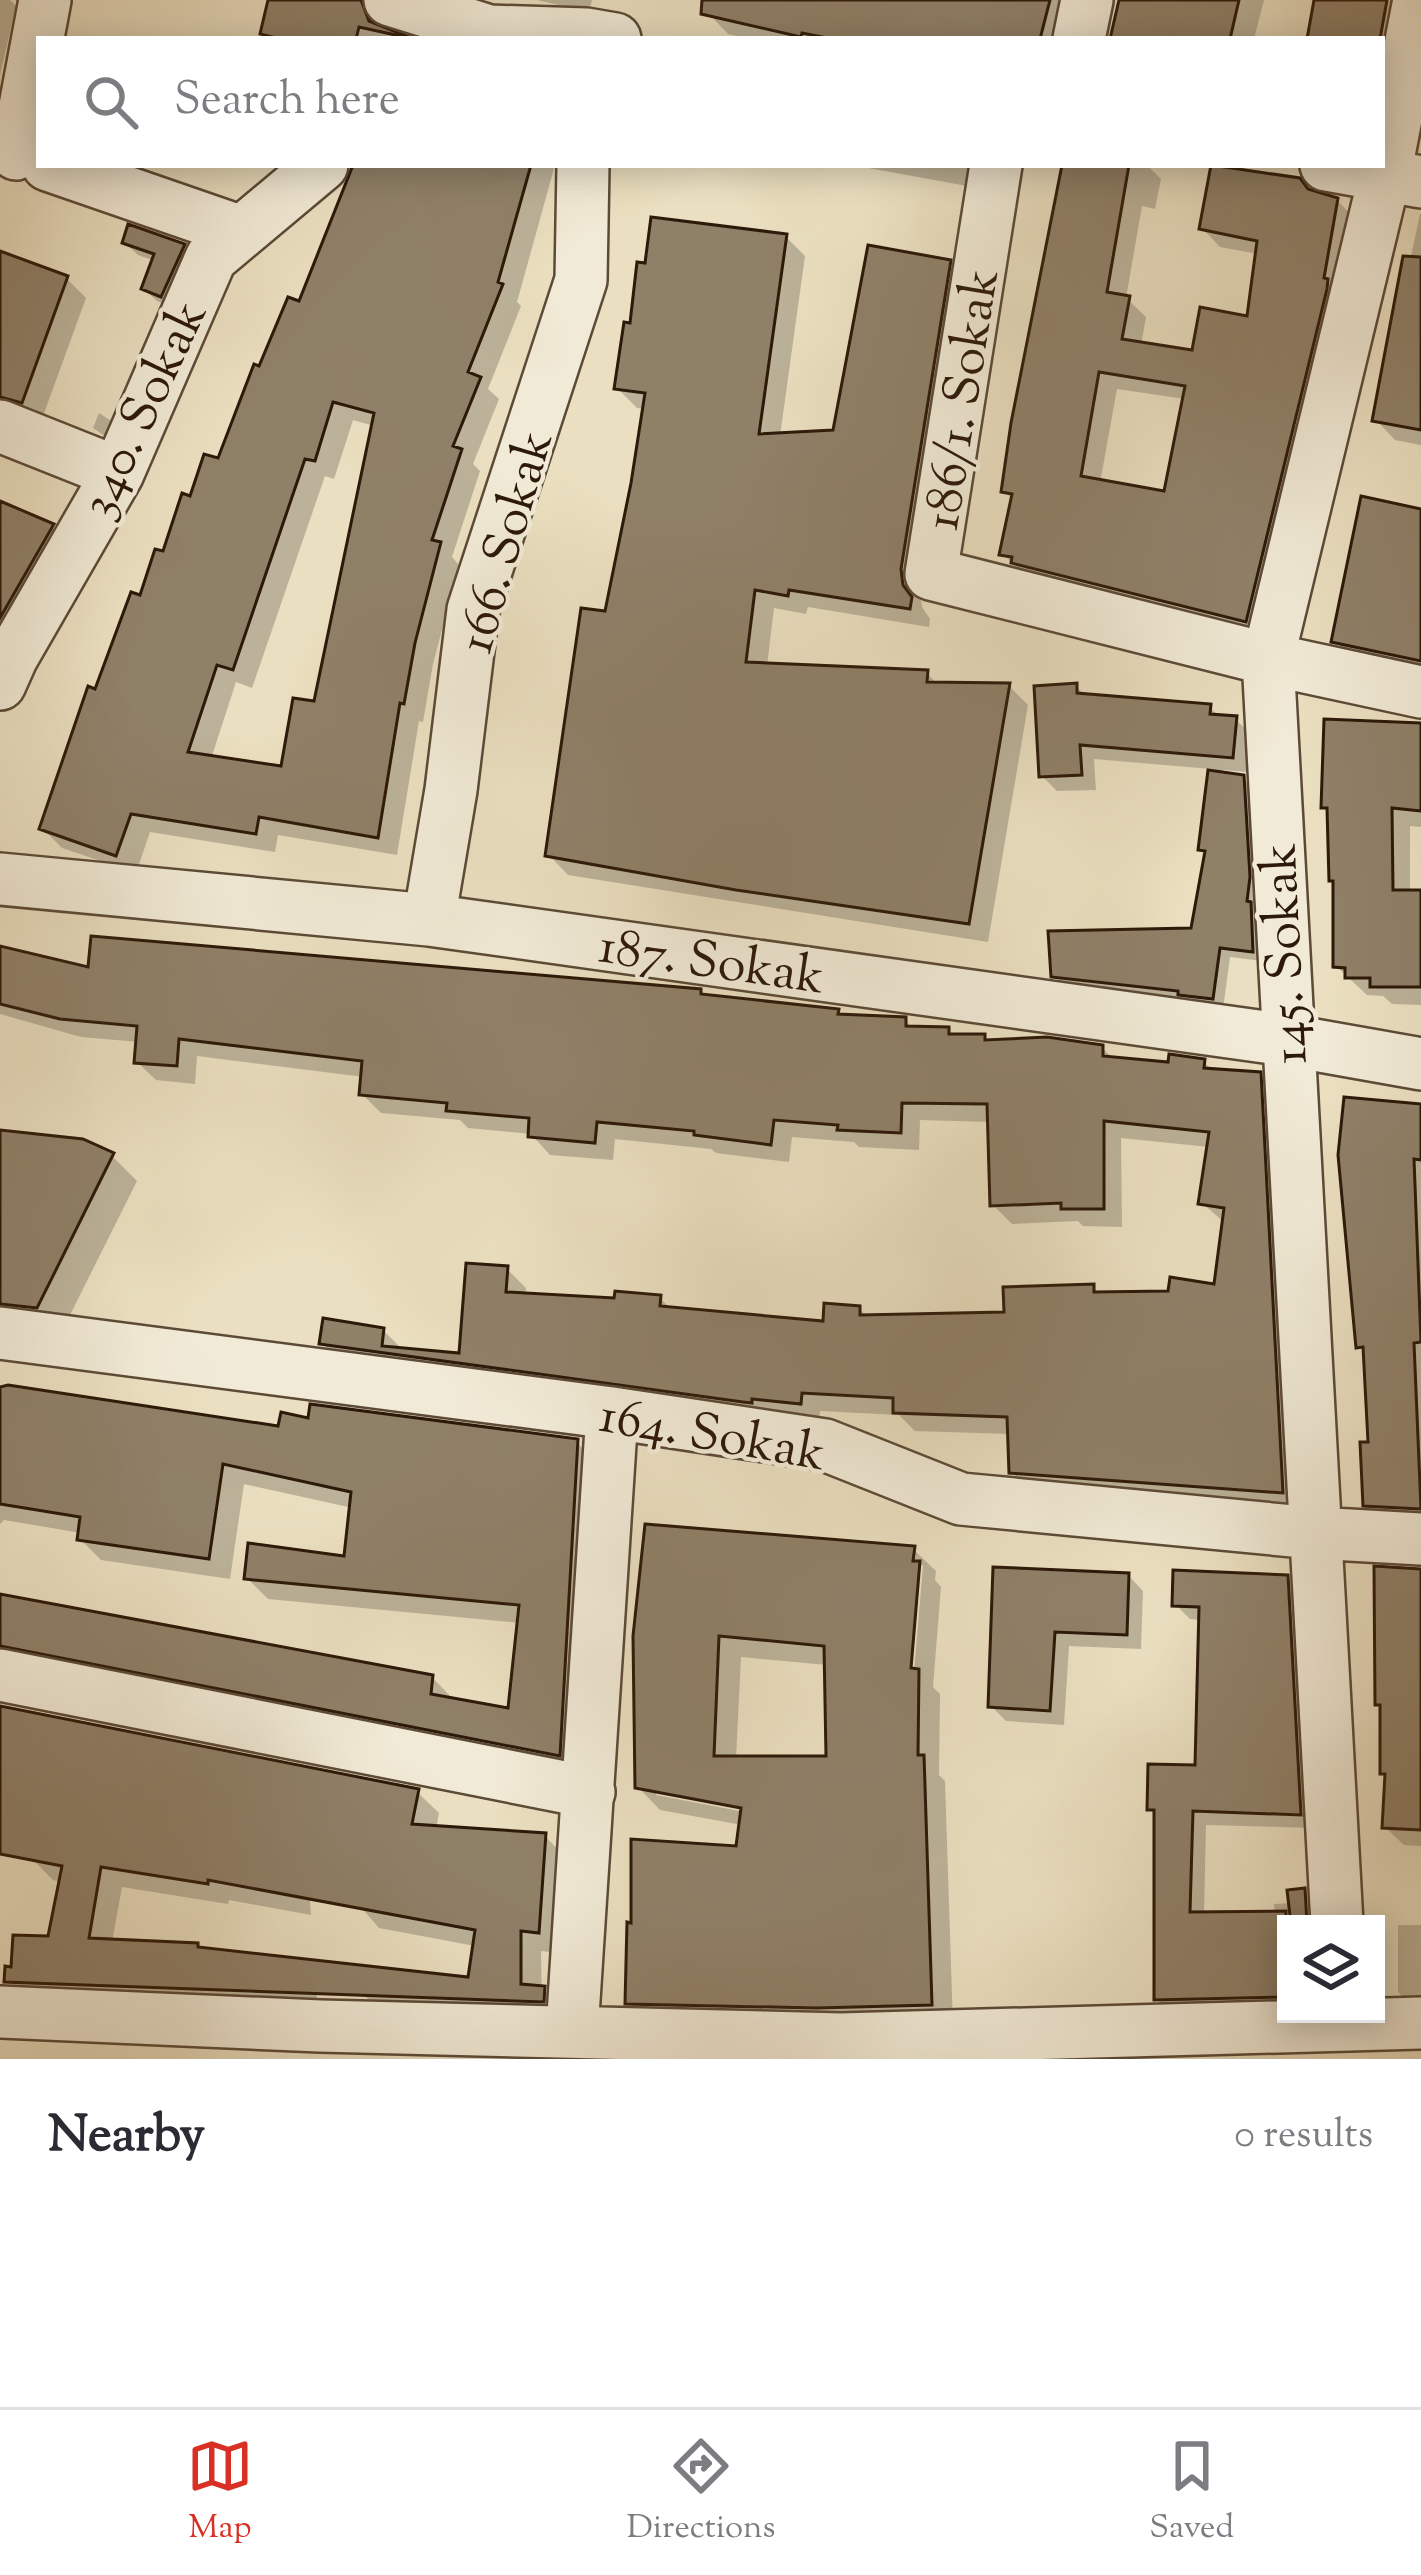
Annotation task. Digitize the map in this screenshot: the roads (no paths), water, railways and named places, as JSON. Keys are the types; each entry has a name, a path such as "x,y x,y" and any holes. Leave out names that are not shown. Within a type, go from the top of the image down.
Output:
{"street":[{"path":"41,36 46,0"},
{"path":"390,0 484,35 596,28"},
{"path":"1080,36 1087,0"},
{"name":"145. Sokak","path":"1336,1915 1268,659 1403,178 1419,0"},
{"path":"26,158 36,79"},
{"path":"55,168 239,231"},
{"name":"340. Sokak","path":"0,684 118,473 211,258 318,168"},
{"name":"166. Sokak","path":"429,920 473,610 580,280 583,168"},
{"name":"186/1. Sokak","path":"996,168 931,574 1268,659"},
{"path":"1344,168 1403,178"},
{"path":"0,426 118,473"},
{"path":"1268,659 1421,692"},
{"name":"187. Sokak","path":"0,879 429,920 1286,1040 1421,1064"},
{"name":"164. Sokak","path":"0,1333 825,1445 961,1499 1421,1539"},
{"path":"572,2031 612,1413"},
{"path":"0,1675 589,1792"},
{"path":"0,2012 322,2043 572,2031 842,2049 1277,2023"},
{"path":"1385,2021 1421,2023"}]}
